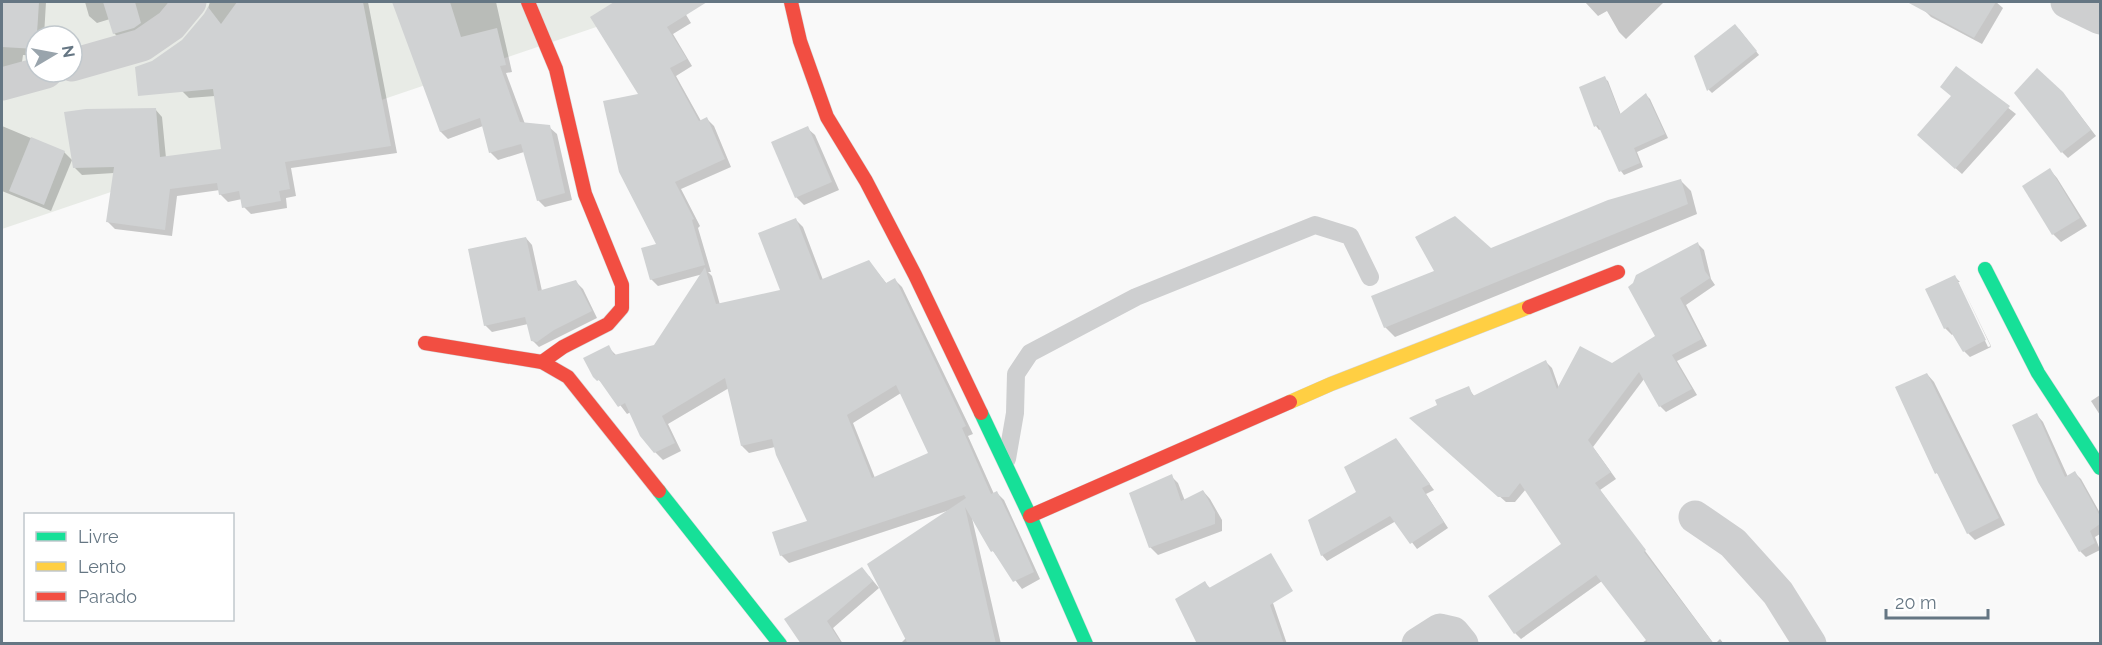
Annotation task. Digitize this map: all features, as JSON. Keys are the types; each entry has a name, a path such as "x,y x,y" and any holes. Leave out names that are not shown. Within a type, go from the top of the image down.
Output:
{"street":[{"path":"84,62 142,45 171,25 190,2"},
{"path":"528,2 556,69 585,194 622,285 622,308 608,324 562,347 542,362"},
{"path":"791,2 800,41 827,117 866,181 915,275 1006,464 1086,644"},
{"path":"2067,2 2100,18"},
{"path":"2,84 24,78"},
{"path":"1985,269 2038,373 2100,468"},
{"path":"1030,516 1331,384 1618,272"},
{"path":"425,344 542,362 568,377 591,402 780,644"},
{"path":"1695,517 1733,543 1778,593 1810,644"},
{"path":"1418,644 1440,630 1454,633 1462,644"}],"lane":[{"path":"1006,464 1015,413 1016,375 1030,353 1136,297 1315,225 1350,236 1370,277"}],"shaded area":[{"path":"2,2 670,2 2,229"}],"building":[{"path":"2,2 39,2 38,24 24,24 24,48 2,47"},
{"path":"103,2 135,2 141,23 134,28 113,34"},
{"path":"237,2 363,2 391,146 285,162 290,189 279,191 281,201 242,208 239,191 219,195 217,183 170,189 165,230 106,222 114,167 73,168 64,112 86,109 156,108 160,157 221,149 213,89 138,96 135,67 152,61 182,40 208,7 221,24"},
{"path":"392,2 450,2 461,37 497,28 506,65 500,66 520,122 550,125 565,193 537,201 521,144 489,153 480,118 440,132"},
{"path":"614,2 707,2 667,27 687,59 670,68 699,121 707,117 725,159 675,182 694,219 692,220 705,265 650,280 641,248 656,244 619,172 603,101 638,94 590,17"},
{"path":"1907,2 1996,2 1974,38"},
{"path":"1735,24 1757,51 1707,91 1694,56"},
{"path":"1956,66 2010,106 1955,169 1917,135 1951,96 1940,87"},
{"path":"2037,68 2063,92 2091,130 2061,153 2014,93"},
{"path":"1605,76 1620,114 1646,93 1665,134 1634,148 1640,163 1619,172 1598,125 1594,127 1579,87"},
{"path":"808,126 832,182 795,198 771,142"},
{"path":"31,137 65,151 44,205 9,191"},
{"path":"2050,168 2080,218 2052,235 2022,186"},
{"path":"1681,179 1688,204 1384,328 1371,296 1434,271 1415,237 1455,216 1491,248 1608,200"},
{"path":"796,218 820,280 869,260 886,283 895,278 966,426 962,428 991,494 997,491 1034,572 1013,582 993,551 991,552 965,507 996,644 908,644 867,564 966,498 964,495 780,556 772,532 807,521 776,455 772,439 741,446 725,378 662,416 675,443 654,453 640,436 625,403 618,407 599,380 593,377 583,358 609,345 614,355 654,345 705,267 716,304 780,290 758,233","holes":["896,385 928,453 872,478 847,415"]},
{"path":"526,237 538,291 576,280 592,311 554,330 537,342 531,341 525,317 484,326 468,249"},
{"path":"1698,242 1705,271 1710,278 1680,298 1702,339 1672,355 1692,389 1659,407 1639,372 1588,440 1611,472 1595,483 1714,644 1649,644 1596,575 1514,634 1488,596 1561,544 1520,483 1509,497 1498,497 1409,418 1437,405 1435,400 1469,386 1473,396 1546,360 1557,389 1580,346 1612,363 1655,336 1628,287 1633,283 1636,275"},
{"path":"1955,275 1986,340 1963,352 1948,327 1944,329 1925,289"},
{"path":"1927,373 1999,518 1967,534 1937,473 1935,474 1895,387"},
{"path":"2037,413 2065,477 2075,471 2100,516 2100,524 2090,531 2095,543 2079,552 2038,482 2012,425"},
{"path":"1396,438 1430,484 1422,488 1444,522 1410,544 1390,516 1321,556 1308,520 1356,492 1344,467"},
{"path":"1172,474 1181,501 1203,490 1215,512 1215,524 1149,548 1129,493"},
{"path":"1271,553 1293,591 1270,605 1284,644 1197,644 1175,599 1205,581 1209,588"},
{"path":"862,567 873,581 827,621 842,644 801,644 784,619"}],"traffic: fast":[{"path":"1985,269 2038,373 2100,468"},
{"path":"981,413 1030,516 1086,644"},
{"path":"659,491 780,644"}],"traffic: slow":[{"path":"1290,402 1529,307"}],"traffic: jam":[{"path":"528,2 556,69 585,194 622,285 622,308 608,324 563,347 542,362"},
{"path":"791,2 800,41 827,117 866,181 915,275 981,413"},
{"path":"1529,307 1618,272"},
{"path":"425,343 542,362 568,377 659,491"},
{"path":"1030,516 1290,402"}]}
